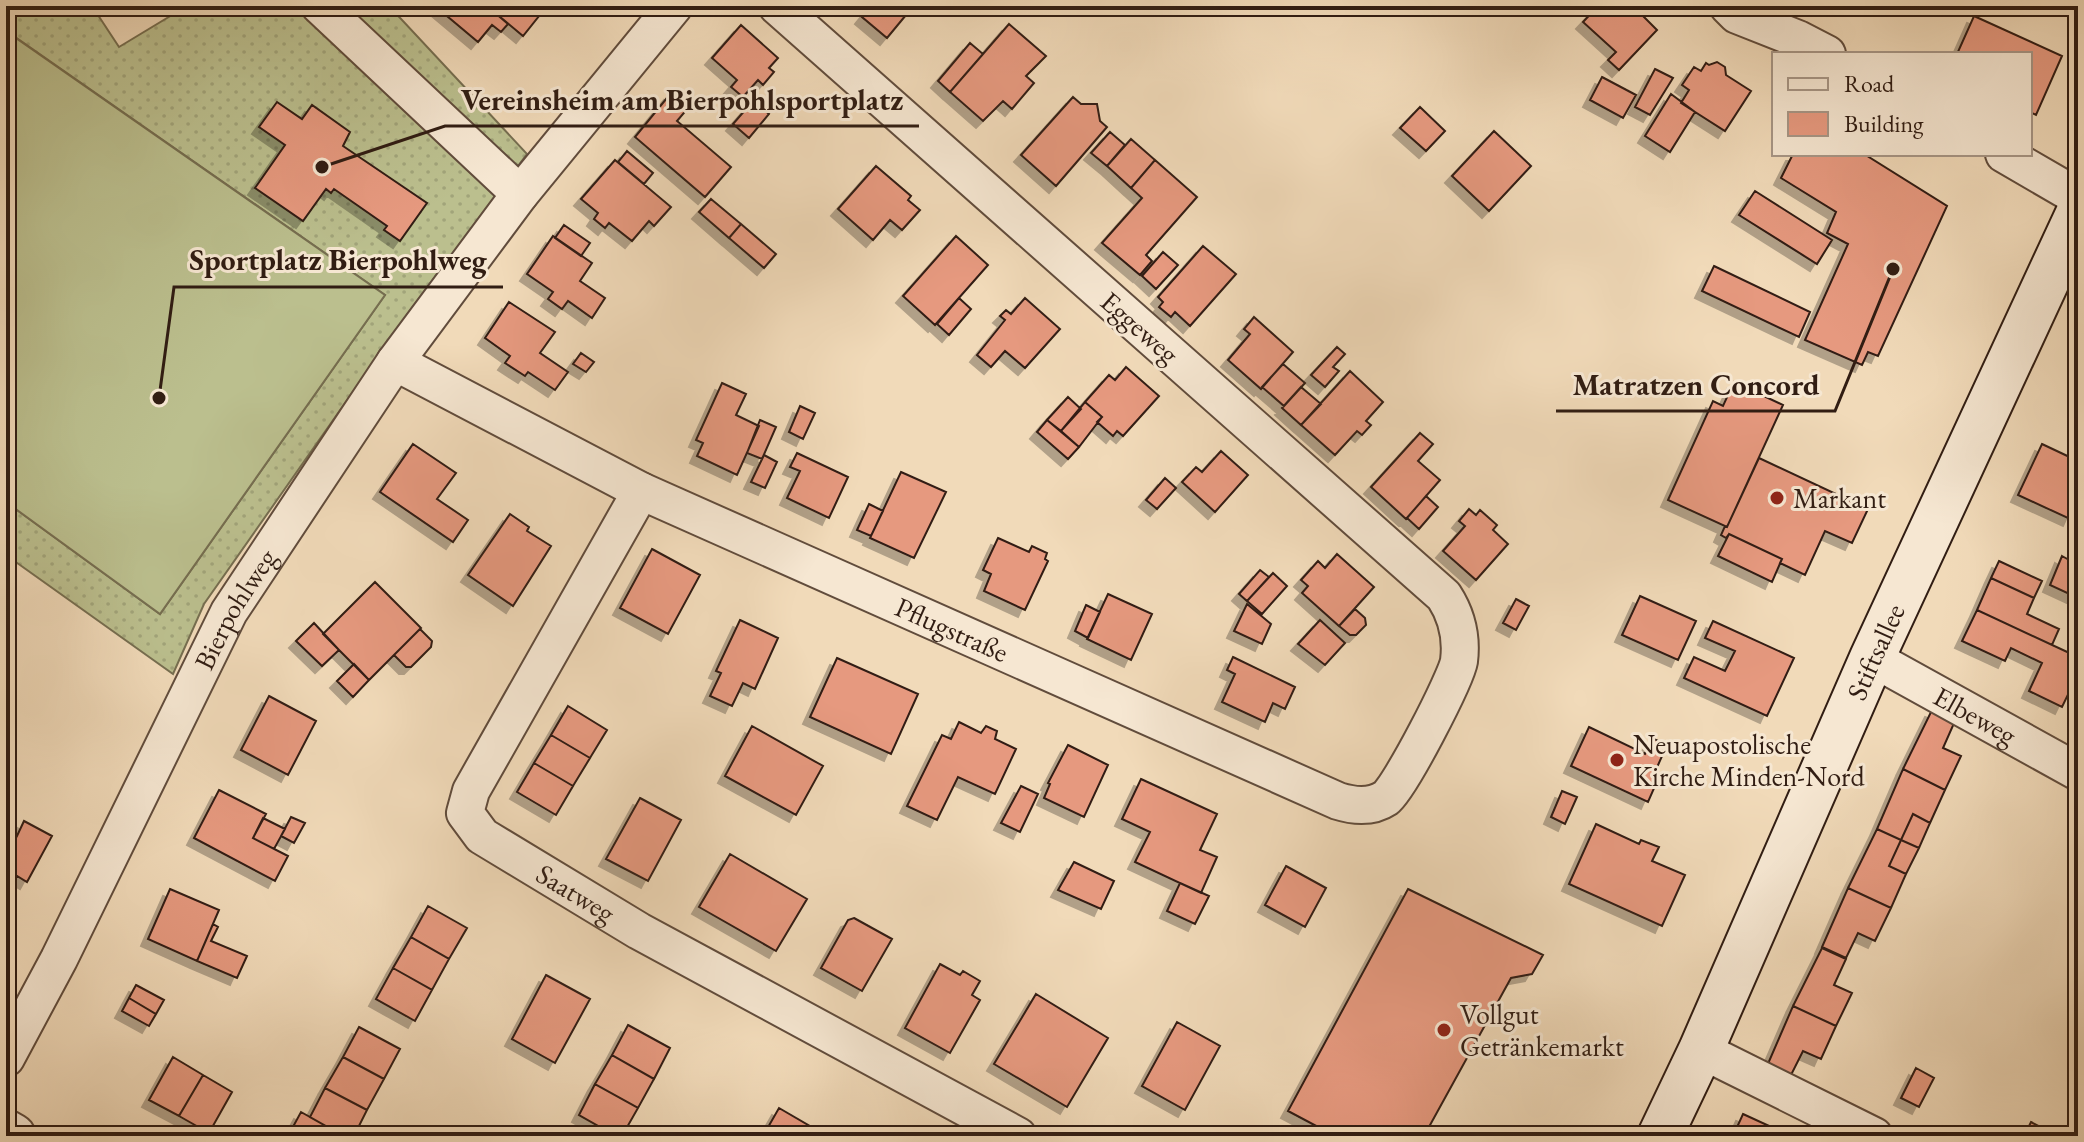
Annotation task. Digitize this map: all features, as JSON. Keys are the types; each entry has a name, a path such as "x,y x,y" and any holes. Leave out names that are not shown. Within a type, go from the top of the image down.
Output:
{"main road":[{"name":"Stiftsallee","path":"1660,1136 1701,1050 1872,658 2078,214"},
{"path":"6,1132 13,1136"}],"street":[{"path":"320,6 520,194"},
{"name":"Bierpohlweg","path":"6,1058 59,959 229,612 395,362 520,194 674,6"},
{"name":"Eggeweg","path":"777,6 1444,596 1453,609 1459,634 1456,672"},
{"path":"1728,6 1737,15 1823,52"},
{"path":"2007,156 2078,197"},
{"name":"Pflugstraße","path":"395,362 641,491 1354,806 1387,798 1456,672"},
{"name":"Saatweg","path":"641,491 471,791 465,813 482,836 639,931 1018,1136"},
{"name":"Elbeweg","path":"1872,658 2078,772"},
{"path":"1701,1050 1874,1136"}],"green space":[{"path":"6,6 92,6 119,47 187,6 389,6 527,154 409,312 204,604 173,674 6,555 6,502 160,614 385,295 11,34 6,35"},
{"path":"10,34 385,295 160,614 6,502 6,35"}],"building":[{"path":"435,6 487,6 508,24 501,32 492,25 478,42"},
{"path":"487,6 547,6 523,36"},
{"path":"871,6 896,6 906,15 887,38 862,17"},
{"path":"1598,6 1641,6 1642,15 1657,30 1619,70 1608,60 1616,52 1583,22"},
{"path":"1974,16 2062,56 2036,115 2032,113 2032,52 1958,52"},
{"path":"1009,24 1046,56 1026,76 1034,83 1012,109 1003,101 983,121 950,92"},
{"path":"741,25 778,58 769,68 774,72 763,85 758,80 743,97 731,87 737,80 712,58"},
{"path":"970,43 983,54 950,92 938,81"},
{"path":"1717,62 1725,67 1726,75 1751,91 1725,131 1681,103 1689,90 1682,85 1694,67 1701,71 1706,63"},
{"path":"1655,69 1673,78 1650,115 1635,107"},
{"path":"1602,77 1636,95 1623,118 1590,100"},
{"path":"671,93 689,107 677,121 731,167 705,197 635,137"},
{"path":"1671,94 1695,112 1670,152 1645,136"},
{"path":"1073,97 1081,104 1097,104 1100,121 1107,127 1056,186 1021,155"},
{"path":"753,101 769,114 749,138 733,124"},
{"path":"277,102 302,119 312,105 350,132 343,146 427,203 400,241 384,230 387,226 334,189 331,193 326,189 303,221 255,188 285,145 259,127"},
{"path":"1420,107 1445,131 1426,151 1400,128"},
{"path":"1494,131 1531,166 1489,211 1452,176"},
{"path":"1110,132 1125,145 1107,166 1091,153"},
{"path":"1131,139 1155,160 1131,188 1107,166"},
{"path":"627,151 653,173 644,184 618,162"},
{"path":"1792,156 1867,156 1947,206 1878,356 1868,352 1862,365 1805,340 1848,244 1827,233 1836,212 1781,178"},
{"path":"615,160 671,207 654,226 649,221 632,241 609,223 605,228 594,219 598,213 581,199"},
{"path":"1155,160 1197,197 1146,255 1152,261 1140,275 1102,243 1142,198 1131,188"},
{"path":"876,166 911,196 908,200 920,210 902,230 890,220 873,240 838,209"},
{"path":"1755,191 1832,240 1817,264 1739,215"},
{"path":"711,199 741,224 729,238 699,212"},
{"path":"741,224 776,254 764,268 729,238"},
{"path":"564,225 590,243 581,256 555,238"},
{"path":"553,236 592,263 580,281 605,298 592,318 568,301 562,309 548,299 553,292 527,274"},
{"path":"956,236 988,265 935,325 903,296"},
{"path":"1203,246 1236,274 1190,326 1175,312 1171,317 1159,307 1163,302 1158,297"},
{"path":"1163,252 1178,265 1156,289 1142,276"},
{"path":"1714,266 1810,312 1799,337 1702,291"},
{"path":"959,298 971,309 949,335 937,324"},
{"path":"1025,298 1060,329 1025,368 1005,351 991,367 977,355 1005,320 1000,316 1006,310 1011,314"},
{"path":"509,302 555,332 540,353 568,372 555,390 528,372 525,376 505,363 510,356 485,338"},
{"path":"1254,317 1293,352 1261,389 1228,360 1250,334 1244,329"},
{"path":"1337,347 1345,354 1333,367 1339,371 1325,387 1311,375"},
{"path":"581,353 594,362 586,372 573,364"},
{"path":"1283,364 1305,383 1284,406 1262,387"},
{"path":"1126,367 1159,396 1123,436 1117,431 1113,436 1097,422 1102,417 1085,402 1109,375 1115,380"},
{"path":"1350,371 1383,402 1366,421 1371,425 1362,435 1357,431 1335,455 1301,425"},
{"path":"1734,382 1783,405 1727,527 1668,500 1713,401 1723,406"},
{"path":"722,383 746,394 736,415 759,426 737,475 697,456 703,443 696,440"},
{"path":"1301,387 1321,404 1301,425 1282,408"},
{"path":"1068,397 1081,409 1061,431 1047,420"},
{"path":"1085,402 1102,417 1079,447 1061,431"},
{"path":"800,406 815,413 803,439 789,432"},
{"path":"760,420 776,427 762,459 747,453"},
{"path":"1047,420 1079,447 1068,459 1037,432"},
{"path":"1420,433 1433,444 1418,461 1440,480 1406,519 1371,487"},
{"path":"413,444 456,473 437,499 468,520 453,542 380,492"},
{"path":"2042,444 2078,461 2078,501 2070,519 2018,495"},
{"path":"1221,451 1248,475 1215,512 1182,482 1196,467 1202,472"},
{"path":"797,453 848,477 829,518 787,498 800,471 790,467"},
{"path":"764,455 777,462 765,488 751,482"},
{"path":"1759,458 1868,509 1852,543 1825,531 1805,575 1780,563 1782,559 1729,534 1726,538 1721,535"},
{"path":"901,472 946,492 914,558 870,538"},
{"path":"1165,478 1176,488 1157,509 1146,500"},
{"path":"1426,496 1438,507 1419,529 1407,518"},
{"path":"869,504 883,511 871,536 857,530"},
{"path":"1469,509 1476,515 1480,510 1497,525 1493,530 1508,544 1476,580 1443,551 1465,526 1459,521"},
{"path":"510,514 529,527 527,531 551,546 513,606 468,575"},
{"path":"1729,534 1782,559 1772,582 1718,556"},
{"path":"998,538 1029,552 1032,546 1047,553 1045,559 1048,561 1025,610 984,591 991,574 983,570"},
{"path":"652,549 700,575 668,634 620,608"},
{"path":"1337,554 1374,587 1339,626 1302,593 1308,586 1301,580 1318,561 1325,568"},
{"path":"2062,556 2078,565 2078,598 2050,585"},
{"path":"1999,561 2042,581 2034,598 1991,578"},
{"path":"1260,570 1269,577 1247,601 1239,594"},
{"path":"1273,573 1287,586 1262,614 1247,601"},
{"path":"1991,578 2034,598 2027,614 2059,629 2052,645 1977,610"},
{"path":"375,582 421,628 369,680 323,634"},
{"path":"1108,594 1152,614 1131,660 1087,639"},
{"path":"1640,596 1696,621 1678,660 1622,635"},
{"path":"1516,599 1529,606 1516,630 1503,623"},
{"path":"1247,604 1271,624 1262,644 1234,631"},
{"path":"1086,605 1100,612 1088,638 1075,631"},
{"path":"1355,609 1365,618 1366,625 1356,635 1350,635 1339,626"},
{"path":"1977,610 2078,657 2078,674 2062,707 2029,691 2042,663 2011,648 2005,661 1962,641"},
{"path":"740,620 778,638 755,689 743,683 732,706 710,696 721,673 716,671"},
{"path":"1320,620 1345,643 1325,665 1298,644"},
{"path":"1713,621 1794,658 1767,716 1684,678 1694,657 1725,671 1735,651 1705,638"},
{"path":"314,623 339,650 322,666 296,641"},
{"path":"420,629 432,641 431,647 411,667 406,667 394,655"},
{"path":"1233,657 1295,687 1285,709 1273,703 1265,722 1222,702 1235,674 1227,670"},
{"path":"837,658 918,694 891,754 810,717"},
{"path":"354,664 369,680 353,697 337,681"},
{"path":"269,696 316,721 288,775 241,750"},
{"path":"568,706 607,730 590,758 551,735"},
{"path":"1932,710 1955,721 1943,748 1961,756 1945,790 1903,769"},
{"path":"959,722 981,733 986,726 997,731 995,739 1016,749 995,794 958,777 937,820 907,806 942,735 951,739"},
{"path":"752,726 823,766 796,815 725,776"},
{"name":"Neuapostolische Kirche Minden-Nord","path":"1589,727 1645,754 1652,738 1667,745 1654,774 1659,777 1648,802 1571,766"},
{"path":"551,735 590,758 573,786 534,763"},
{"path":"1068,745 1108,765 1084,817 1044,798 1048,783"},
{"path":"534,763 573,786 556,815 517,792"},
{"path":"1903,769 1945,790 1930,823 1913,814 1901,840 1877,829"},
{"path":"1141,779 1217,814 1200,850 1217,857 1201,893 1135,862 1150,832 1122,819"},
{"path":"1021,786 1038,794 1020,832 1001,823"},
{"path":"219,790 266,814 253,838 288,856 275,881 194,838"},
{"path":"1562,791 1577,797 1565,824 1551,817"},
{"path":"640,798 681,820 648,881 606,859"},
{"path":"1913,814 1930,823 1919,848 1901,840"},
{"path":"291,817 305,823 294,843 281,836"},
{"path":"263,818 285,829 274,849 253,838"},
{"path":"24,821 52,836 27,882 17,876 6,886 6,824 17,836"},
{"path":"1596,824 1639,844 1641,840 1659,847 1652,861 1685,875 1662,926 1569,884"},
{"path":"1877,829 1901,840 1889,866 1906,874 1891,908 1848,888"},
{"path":"1901,840 1919,848 1906,874 1889,866"},
{"path":"730,854 807,899 776,951 699,907"},
{"path":"1074,862 1114,881 1101,909 1058,890"},
{"path":"1286,866 1326,888 1305,927 1265,905"},
{"path":"1180,883 1209,896 1195,924 1167,911"},
{"path":"1848,888 1891,908 1875,941 1858,933 1846,958 1822,947"},
{"path":"170,889 219,910 197,961 148,939"},
{"path":"1408,889 1543,955 1532,974 1511,978 1424,1136 1378,1136 1362,1127 1357,1136 1335,1136 1288,1111"},
{"path":"428,906 467,928 449,959 411,937"},
{"path":"854,918 892,939 862,991 821,968 848,920"},
{"path":"213,924 218,927 211,941 247,956 237,978 197,961"},
{"path":"411,937 449,959 432,990 393,968"},
{"path":"1822,948 1846,959 1834,985 1852,993 1836,1026 1793,1006"},
{"path":"940,964 960,975 963,971 980,981 972,995 980,1000 950,1053 905,1028"},
{"path":"393,968 432,990 415,1021 376,999"},
{"path":"546,975 590,999 555,1063 512,1039"},
{"path":"136,985 164,1000 156,1014 129,998"},
{"path":"1036,994 1108,1038 1067,1107 994,1064"},
{"path":"129,998 156,1014 149,1026 122,1011"},
{"path":"1793,1006 1836,1026 1821,1059 1803,1051 1790,1077 1767,1066"},
{"path":"1177,1022 1220,1046 1185,1110 1142,1086"},
{"path":"628,1025 670,1048 654,1079 612,1055"},
{"path":"359,1027 400,1049 384,1079 343,1057"},
{"path":"612,1055 654,1079 638,1108 595,1084"},
{"path":"173,1057 203,1075 179,1116 149,1100"},
{"path":"343,1057 384,1079 367,1110 325,1088"},
{"path":"1916,1068 1934,1078 1919,1107 1901,1098"},
{"path":"203,1075 232,1092 209,1133 179,1116"},
{"path":"595,1084 638,1108 622,1136 616,1136 579,1115"},
{"path":"325,1088 367,1110 354,1136 342,1135 310,1117"},
{"path":"779,1108 820,1132 818,1136 763,1136"},
{"path":"301,1112 342,1135 342,1136 288,1136"},
{"path":"1743,1114 1791,1136 1733,1136"},
{"path":"2031,1122 2050,1132 2048,1136 2024,1136"}],"place":[{"name":"Vereinsheim am Bierpohlsportplatz","path":"322,167"},
{"name":"Matratzen Concord","path":"1893,269"},
{"name":"Sportplatz Bierpohlweg","path":"159,398"},
{"name":"Markant","path":"1777,498"},
{"name":"Neuapostolische Kirche Minden-Nord","path":"1617,760"},
{"name":"Vollgut Getränkemarkt","path":"1444,1030"}]}
